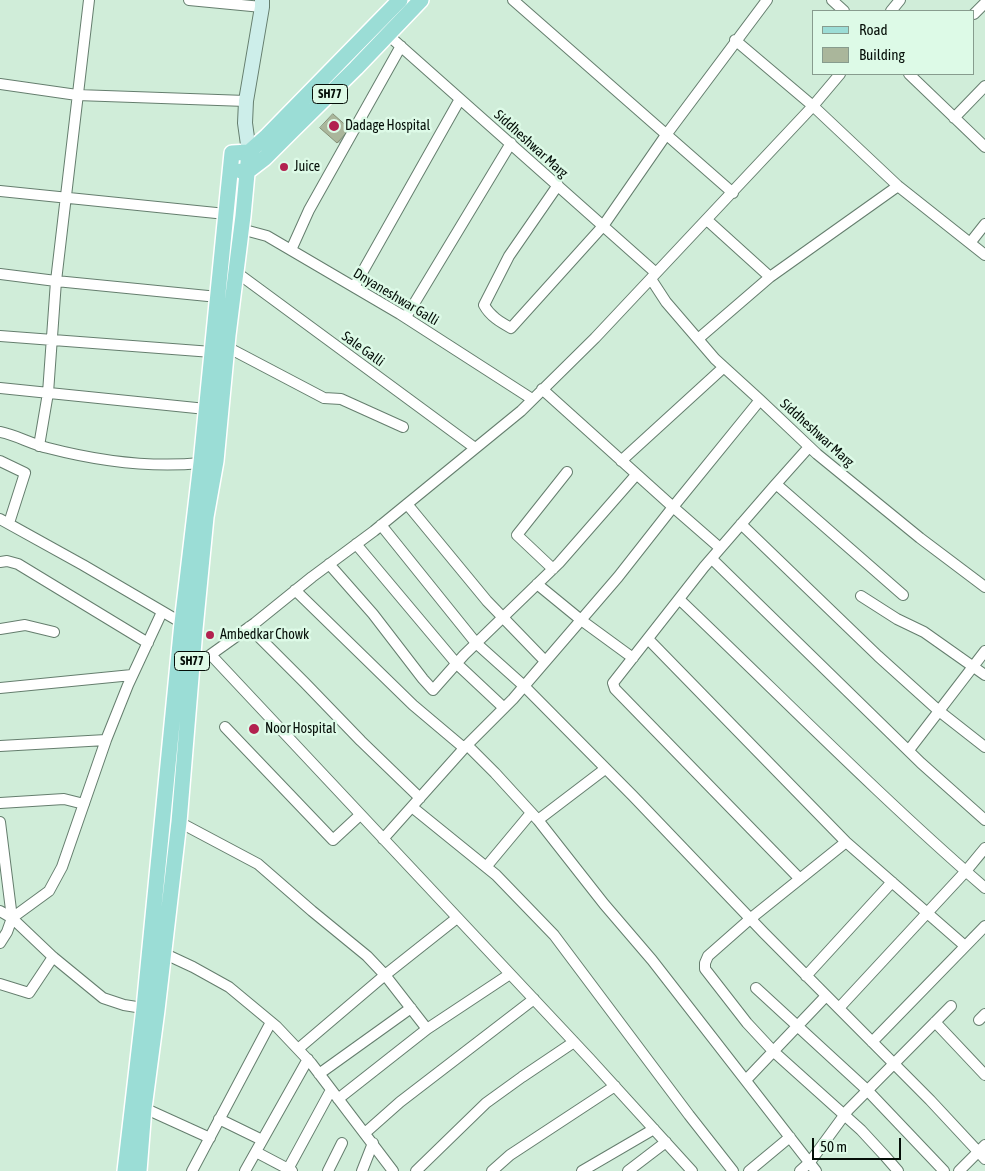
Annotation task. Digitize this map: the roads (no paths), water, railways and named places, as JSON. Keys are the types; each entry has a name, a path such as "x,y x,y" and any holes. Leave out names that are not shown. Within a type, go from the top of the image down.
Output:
{"main road":[{"name":"SH77","path":"139,1171 150,1009 182,623 206,409 236,272 249,152 295,108 400,0"},
{"name":"SH77","path":"229,173 248,170 265,158 422,0"},
{"path":"245,123 232,153 249,152 245,123 246,101 262,3"},
{"name":"SH77","path":"126,1171 150,1009 163,953 179,822 206,517 216,461 220,349 218,297 232,153"}],"street":[{"path":"39,446 48,393 56,282 89,0"},
{"path":"188,0 262,3"},
{"path":"513,0 732,192"},
{"path":"558,185 509,256 484,305 488,312 511,328 604,226 666,135 767,0"},
{"path":"832,0 843,10"},
{"path":"892,10 900,0"},
{"path":"975,13 983,3"},
{"name":"Siddheshwar Marg","path":"388,35 604,226 654,276 666,302 715,359 809,447 913,532 985,587"},
{"path":"736,40 814,106 898,186 985,255"},
{"path":"291,250 309,210 401,46"},
{"path":"192,668 249,627 381,525 521,410 595,338 654,276 814,106 839,75"},
{"path":"912,75 985,147"},
{"path":"0,84 77,94 246,101"},
{"path":"954,118 985,86"},
{"path":"354,287 460,99"},
{"path":"406,318 510,144"},
{"path":"698,339 770,276 898,186"},
{"path":"0,191 226,214"},
{"path":"707,220 770,276"},
{"path":"970,243 985,224"},
{"name":"Dnyaneshwar Galli","path":"241,229 267,236 291,250 406,318 532,399"},
{"name":"Sale Galli","path":"236,272 475,448"},
{"path":"0,274 56,282 218,297"},
{"path":"0,336 220,349 324,398 341,399 403,427"},
{"path":"621,461 724,367"},
{"path":"0,388 206,409"},
{"path":"542,390 720,548"},
{"path":"382,839 546,661 618,577 760,400"},
{"path":"0,432 46,448 99,459 140,464 176,465 201,463"},
{"path":"799,878 615,689 613,683 720,548 809,447"},
{"path":"0,461 25,473 5,521 182,623"},
{"path":"553,569 517,535 567,472"},
{"path":"329,564 373,614 423,680 433,690 456,663 553,569 636,475"},
{"path":"776,484 903,595"},
{"path":"407,504 468,580 546,661"},
{"path":"741,524 878,656 939,711 985,747"},
{"path":"381,525 476,643 524,686 806,976 983,1152 959,1171"},
{"path":"356,544 456,663 504,708"},
{"path":"712,558 909,750 985,820"},
{"path":"0,562 7,561 18,564 148,643"},
{"path":"537,584 581,620 633,658"},
{"path":"295,590 413,705 466,746 495,773 534,817 652,960 816,1171"},
{"path":"860,596 897,619 924,632 985,675"},
{"path":"679,599 860,775 985,888"},
{"path":"12,918 49,891 62,867 106,740 132,675 162,612"},
{"path":"0,629 25,625 54,632"},
{"path":"249,627 420,798"},
{"path":"648,639 846,842 965,946"},
{"path":"909,750 985,651"},
{"path":"211,655 574,1042 690,1170"},
{"path":"0,688 132,675"},
{"path":"225,727 334,840 360,814"},
{"path":"0,746 106,740"},
{"path":"486,867 534,817 606,769"},
{"path":"0,803 64,800 84,804"},
{"path":"412,807 496,875 554,936 689,1115 734,1171"},
{"path":"0,822 12,918 7,932 0,943"},
{"path":"179,822 258,864 312,912 367,956 385,975 427,1029"},
{"path":"846,842 799,878 708,956 705,969 747,1023 773,1051 844,1114 898,1171"},
{"path":"839,1008 985,848"},
{"path":"806,976 892,882"},
{"path":"0,910 12,918 103,998 124,1005 150,1009"},
{"path":"298,1049 385,975 457,918"},
{"path":"872,1042 985,926"},
{"path":"163,953 194,967 229,987 271,1022 308,1059 393,1171"},
{"path":"0,984 29,993 53,956"},
{"path":"338,1099 427,1029 510,974"},
{"path":"756,988 867,1090 944,1171"},
{"path":"746,1080 826,996"},
{"path":"365,1133 400,1102 534,999"},
{"path":"800,1171 810,1162 844,1114 951,1006"},
{"path":"319,1074 411,1008"},
{"path":"192,1171 271,1022"},
{"path":"935,1022 985,1075"},
{"path":"416,1171 486,1103 574,1042"},
{"path":"244,1171 308,1059"},
{"path":"492,1171 510,1155 614,1086"},
{"path":"256,1152 289,1170 332,1090"},
{"path":"144,1108 210,1138"},
{"path":"219,1119 262,1140"},
{"path":"582,1171 654,1129"},
{"path":"749,1171 790,1137"},
{"path":"628,1171 666,1142"},
{"path":"328,1171 342,1143"},
{"path":"362,1171 373,1143"}],"place":[{"name":"Dadage Hospital","path":"334,126"},
{"name":"Juice","path":"284,167"},
{"name":"Ambedkar Chowk","path":"210,635"},
{"name":"Noor Hospital","path":"254,729"}]}
